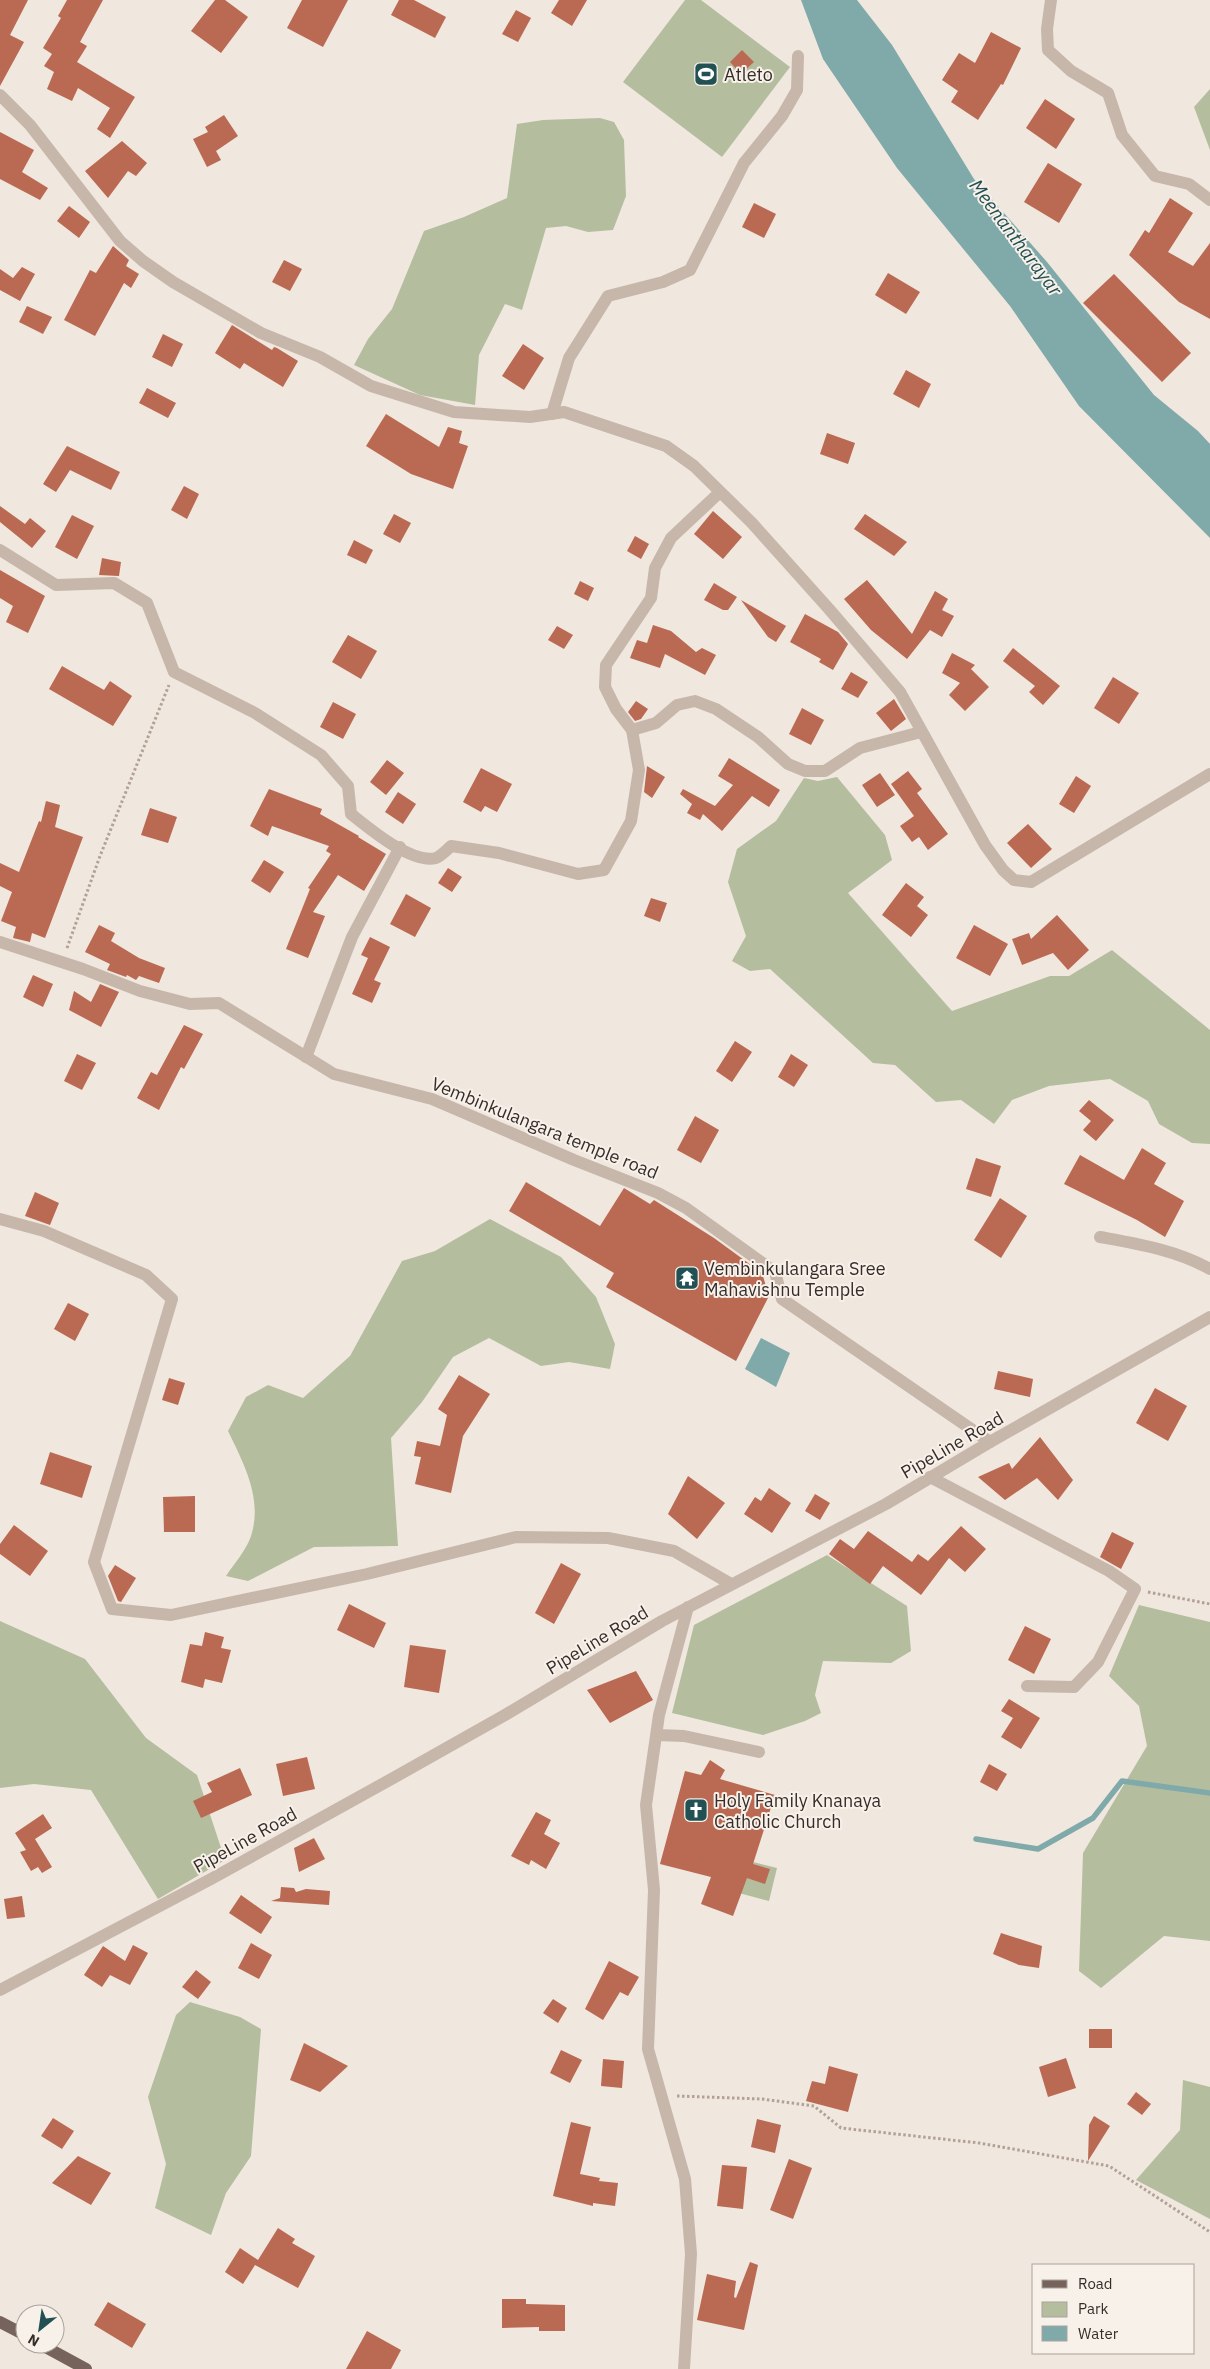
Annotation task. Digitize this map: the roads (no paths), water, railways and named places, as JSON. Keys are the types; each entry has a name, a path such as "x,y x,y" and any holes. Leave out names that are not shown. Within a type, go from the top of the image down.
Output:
{"main road":[{"path":"0,2322 15,2330"},
{"path":"58,2354 86,2369"}],"street":[{"path":"1051,0 1047,29 1048,50 1071,71 1108,93 1122,135 1155,176 1189,184 1210,200"},
{"path":"552,414 569,358 608,296 663,282 690,270 744,163 782,116 797,90 798,56"},
{"path":"0,95 30,125 120,241 143,261 174,282 262,333 320,357 371,386 454,412 530,417 564,412 666,446 694,466 765,538 900,692 985,845 1003,870 1014,880 1031,882 1210,774"},
{"path":"0,550 56,584 114,583 146,603 174,672 255,713 321,754 348,786 351,814 380,836 422,859 438,858 451,846 499,853 578,874 604,870 631,821 639,770 632,730 616,709 605,687 606,664 651,598 654,568 671,538 720,492"},
{"path":"632,730 656,723 677,705 695,701 716,709 758,737 788,764 806,771 825,771 860,748 921,732"},
{"path":"306,1057 352,937 400,847"},
{"name":"Vembinkulangara temple road","path":"0,942 140,991 190,1004 219,1003 334,1074 432,1099 574,1160 658,1193 686,1208 775,1272 782,1299 990,1442"},
{"path":"0,1219 44,1231 146,1275 172,1299 94,1562 112,1610 171,1615 367,1574 516,1537 608,1538 674,1551 732,1584"},
{"path":"1100,1236 1156,1248 1193,1259 1210,1269"},
{"name":"PipeLine Road","path":"0,1990 202,1884 395,1777 688,1607 886,1504 990,1442 1210,1317"},
{"path":"930,1478 1109,1571 1135,1589 1098,1662 1074,1687 1027,1686"},
{"path":"684,2369 691,2254 685,2179 648,2049 654,1890 646,1805 659,1716 688,1607"},
{"path":"657,1735 684,1736 759,1752"}],"water":[{"name":"Meenantharayar","path":"801,0 857,0 892,45 974,179 1047,262 1154,395 1198,431 1210,444 1210,538 1079,406 1010,306 897,168 823,59"},
{"path":"761,1338 790,1353 776,1387 745,1369"}],"waterway":[{"path":"976,1839 1038,1849 1093,1818 1122,1781 1210,1793"}],"place":[{"name":"Atleto","path":"706,74"},
{"name":"Vembinkulangara Sree Mahavishnu Temple","path":"687,1278"},
{"name":"Holy Family Knanaya Catholic Church","path":"696,1810"}]}
